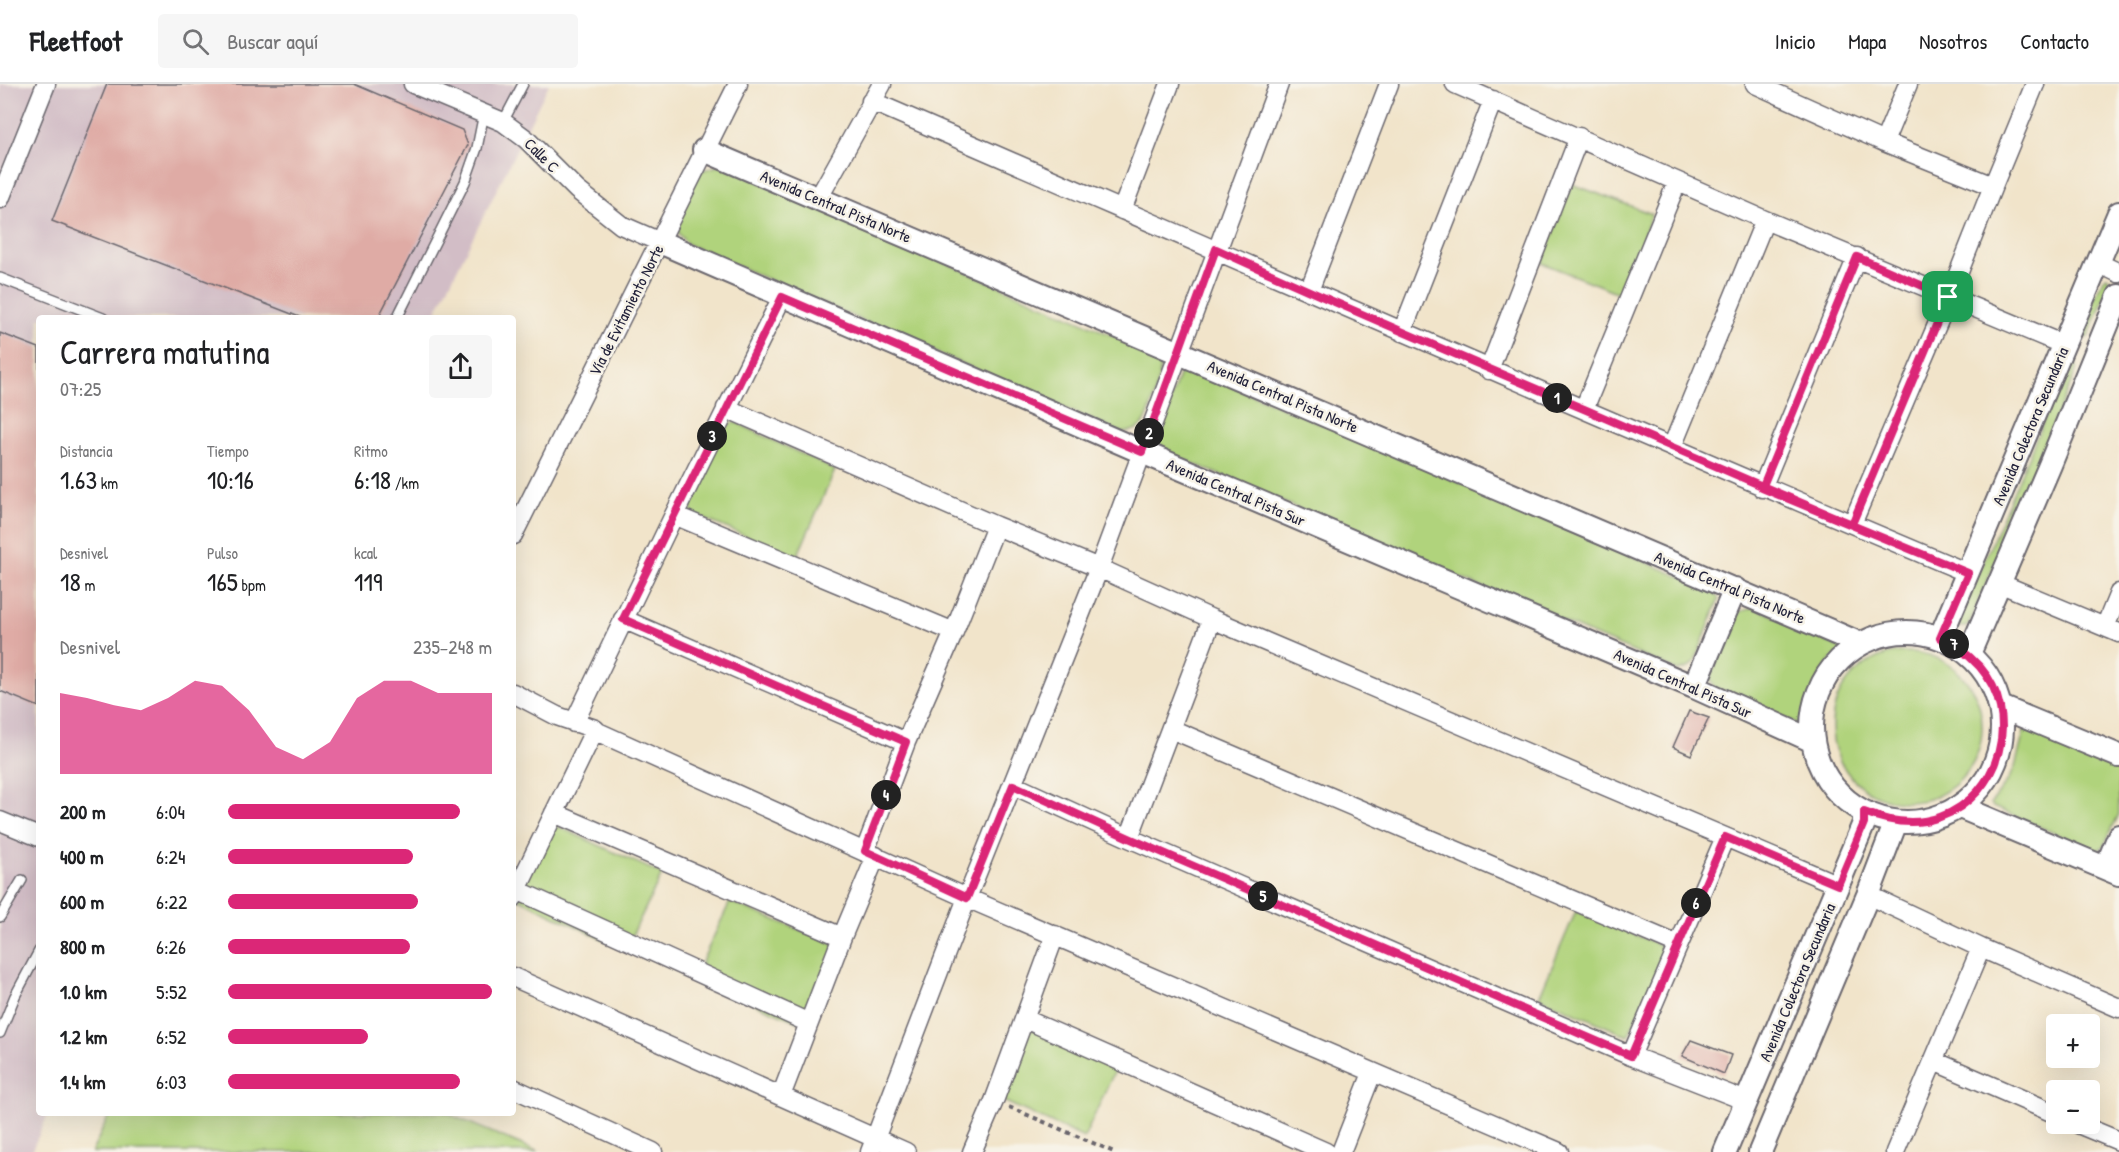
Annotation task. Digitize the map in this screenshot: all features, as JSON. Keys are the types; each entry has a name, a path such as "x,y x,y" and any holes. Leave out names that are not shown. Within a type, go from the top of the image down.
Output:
{"street":[{"path":"0,199 46,84"},
{"name":"Calle C","path":"413,84 503,122 526,139 577,190 621,225 660,242"},
{"name":"Vía de Evitamiento Norte","path":"516,529 738,84"},
{"path":"818,199 882,84"},
{"path":"1122,210 1170,84"},
{"path":"873,1145 967,898 1099,568 1279,84"},
{"path":"1309,291 1389,84"},
{"path":"1455,84 1765,220 2064,345"},
{"path":"1755,84 1776,88 1884,142 1993,186"},
{"path":"1884,142 1908,84"},
{"path":"1852,524 2035,84"},
{"path":"1402,332 1492,100"},
{"path":"871,101 1762,488 1968,573"},
{"path":"1489,370 1579,137"},
{"name":"Avenida Central Pista Norte","path":"704,150 1861,644"},
{"path":"1584,409 1677,182"},
{"name":"Avenida Colectora Secundaria","path":"1940,638 2119,213"},
{"path":"1672,447 1765,220"},
{"name":"Avenida Central Pista Sur","path":"660,242 1142,452 1694,687 1813,741"},
{"path":"1762,488 1857,257"},
{"path":"2098,263 2119,273"},
{"name":"Avenida Colectora Secundaria","path":"1969,654 2119,296"},
{"path":"574,723 782,297"},
{"path":"726,408 1212,619 1838,885"},
{"path":"674,515 954,632"},
{"path":"781,1096 842,937 906,742 954,632 996,526"},
{"path":"1999,583 2112,630 2119,593"},
{"path":"1694,687 1735,589"},
{"path":"623,619 906,742"},
{"path":"1129,838 1212,619"},
{"path":"1905,632 1929,634 1940,638 1969,654 1990,678 2001,707 2003,736 1996,764 1981,788 1960,807 1940,817 1918,822 1896,822 1864,812 1830,783 1819,763 1813,741 1812,718 1817,696 1827,675 1842,657 1861,644 1882,635 1905,632"},
{"path":"516,700 595,729 967,898 1559,1152"},
{"path":"2001,707 2119,756"},
{"path":"516,892 595,729"},
{"path":"1171,729 1678,945"},
{"path":"1013,785 1129,838 1631,1056 1746,1101"},
{"path":"1960,807 2113,871 2119,836"},
{"name":"Avenida Colectora Secundaria","path":"1725,1152 1864,823 1864,812"},
{"path":"554,813 842,937"},
{"path":"0,820 36,836"},
{"name":"Avenida Colectora Secundaria","path":"1760,1152 1868,895 1896,822"},
{"path":"1631,1056 1725,837"},
{"path":"516,894 809,1023"},
{"path":"1868,895 1981,948 2119,1008"},
{"path":"972,1152 994,1101 1055,935"},
{"path":"1895,1152 1981,948"},
{"path":"516,978 781,1096 873,1145 906,1152"},
{"path":"1025,1019 1326,1152"},
{"path":"1934,1061 2046,1110"},
{"path":"1341,1152 1372,1073"},
{"path":"516,1089 652,1152"},
{"path":"2100,1133 2119,1141"}],"lane":[{"path":"503,122 523,84"},
{"path":"398,315 465,182 477,148 484,113"},
{"path":"0,278 95,315"},
{"path":"0,917 22,880"},
{"path":"0,1033 15,996 36,957"}],"path":[{"path":"994,1101 1114,1152"}],"shaded area":[{"path":"0,84 549,84 434,315 36,315 36,1116 48,1116 31,1152 0,1152"}],"green space":[{"path":"721,165 1162,357 1155,391 1144,423 1137,429 1122,433 687,244 678,233 677,220 700,171"},
{"path":"1572,184 1652,214 1621,294 1542,263"},
{"path":"2107,277 2111,282 2089,335 2087,338 2082,337 2080,331 2103,279"},
{"path":"2068,363 2075,363 2077,368 1969,624 1966,627 1960,627 1959,620"},
{"path":"1192,369 1712,590 1719,599 1695,661 1688,668 1678,671 1164,451 1158,434 1179,376 1184,370"},
{"path":"735,422 835,470 797,557 692,514 689,501 726,425"},
{"path":"1755,607 1842,649 1820,675 1816,684 1810,704 1807,728 1715,688 1710,679 1736,613"},
{"path":"1907,652 1922,653 1936,658 1960,674 1976,698 1981,712 1981,742 1976,756 1960,780 1936,796 1922,801 1907,802 1892,801 1878,796 1854,780 1838,756 1833,742 1832,727 1833,712 1838,698 1854,674 1878,658 1892,653"},
{"path":"2025,728 2119,767 2119,814 2100,849 2092,849 1993,807 1991,803 2015,767"},
{"path":"546,821 662,874 625,950 516,897 516,889"},
{"path":"730,902 838,945 803,1024 694,978"},
{"path":"1576,911 1668,948 1628,1036 1539,997"},
{"path":"1028,1027 1117,1066 1084,1138 999,1099"},
{"path":"109,1116 453,1116 539,1152 92,1152"}],"building":[{"path":"107,84 354,84 462,130 468,145 380,315 294,315 52,221"},
{"path":"0,333 36,347 36,706 0,691"},
{"path":"1689,711 1709,718 1691,755 1673,747"},
{"path":"1691,1040 1731,1055 1724,1074 1682,1056"}],"route":[{"path":"1948,297 1852,524 1762,488 1672,447 1489,370 1216,249 1142,452 782,297 623,619 906,742 865,851 967,898 1013,785 1129,838 1631,1056 1725,837 1838,885 1864,823 1864,812 1896,822 1918,822 1940,817 1960,807 1981,788 1996,764 2003,736 2001,707 1990,678 1969,654 1940,638 1968,573 1762,488 1857,257 1948,297"}]}
